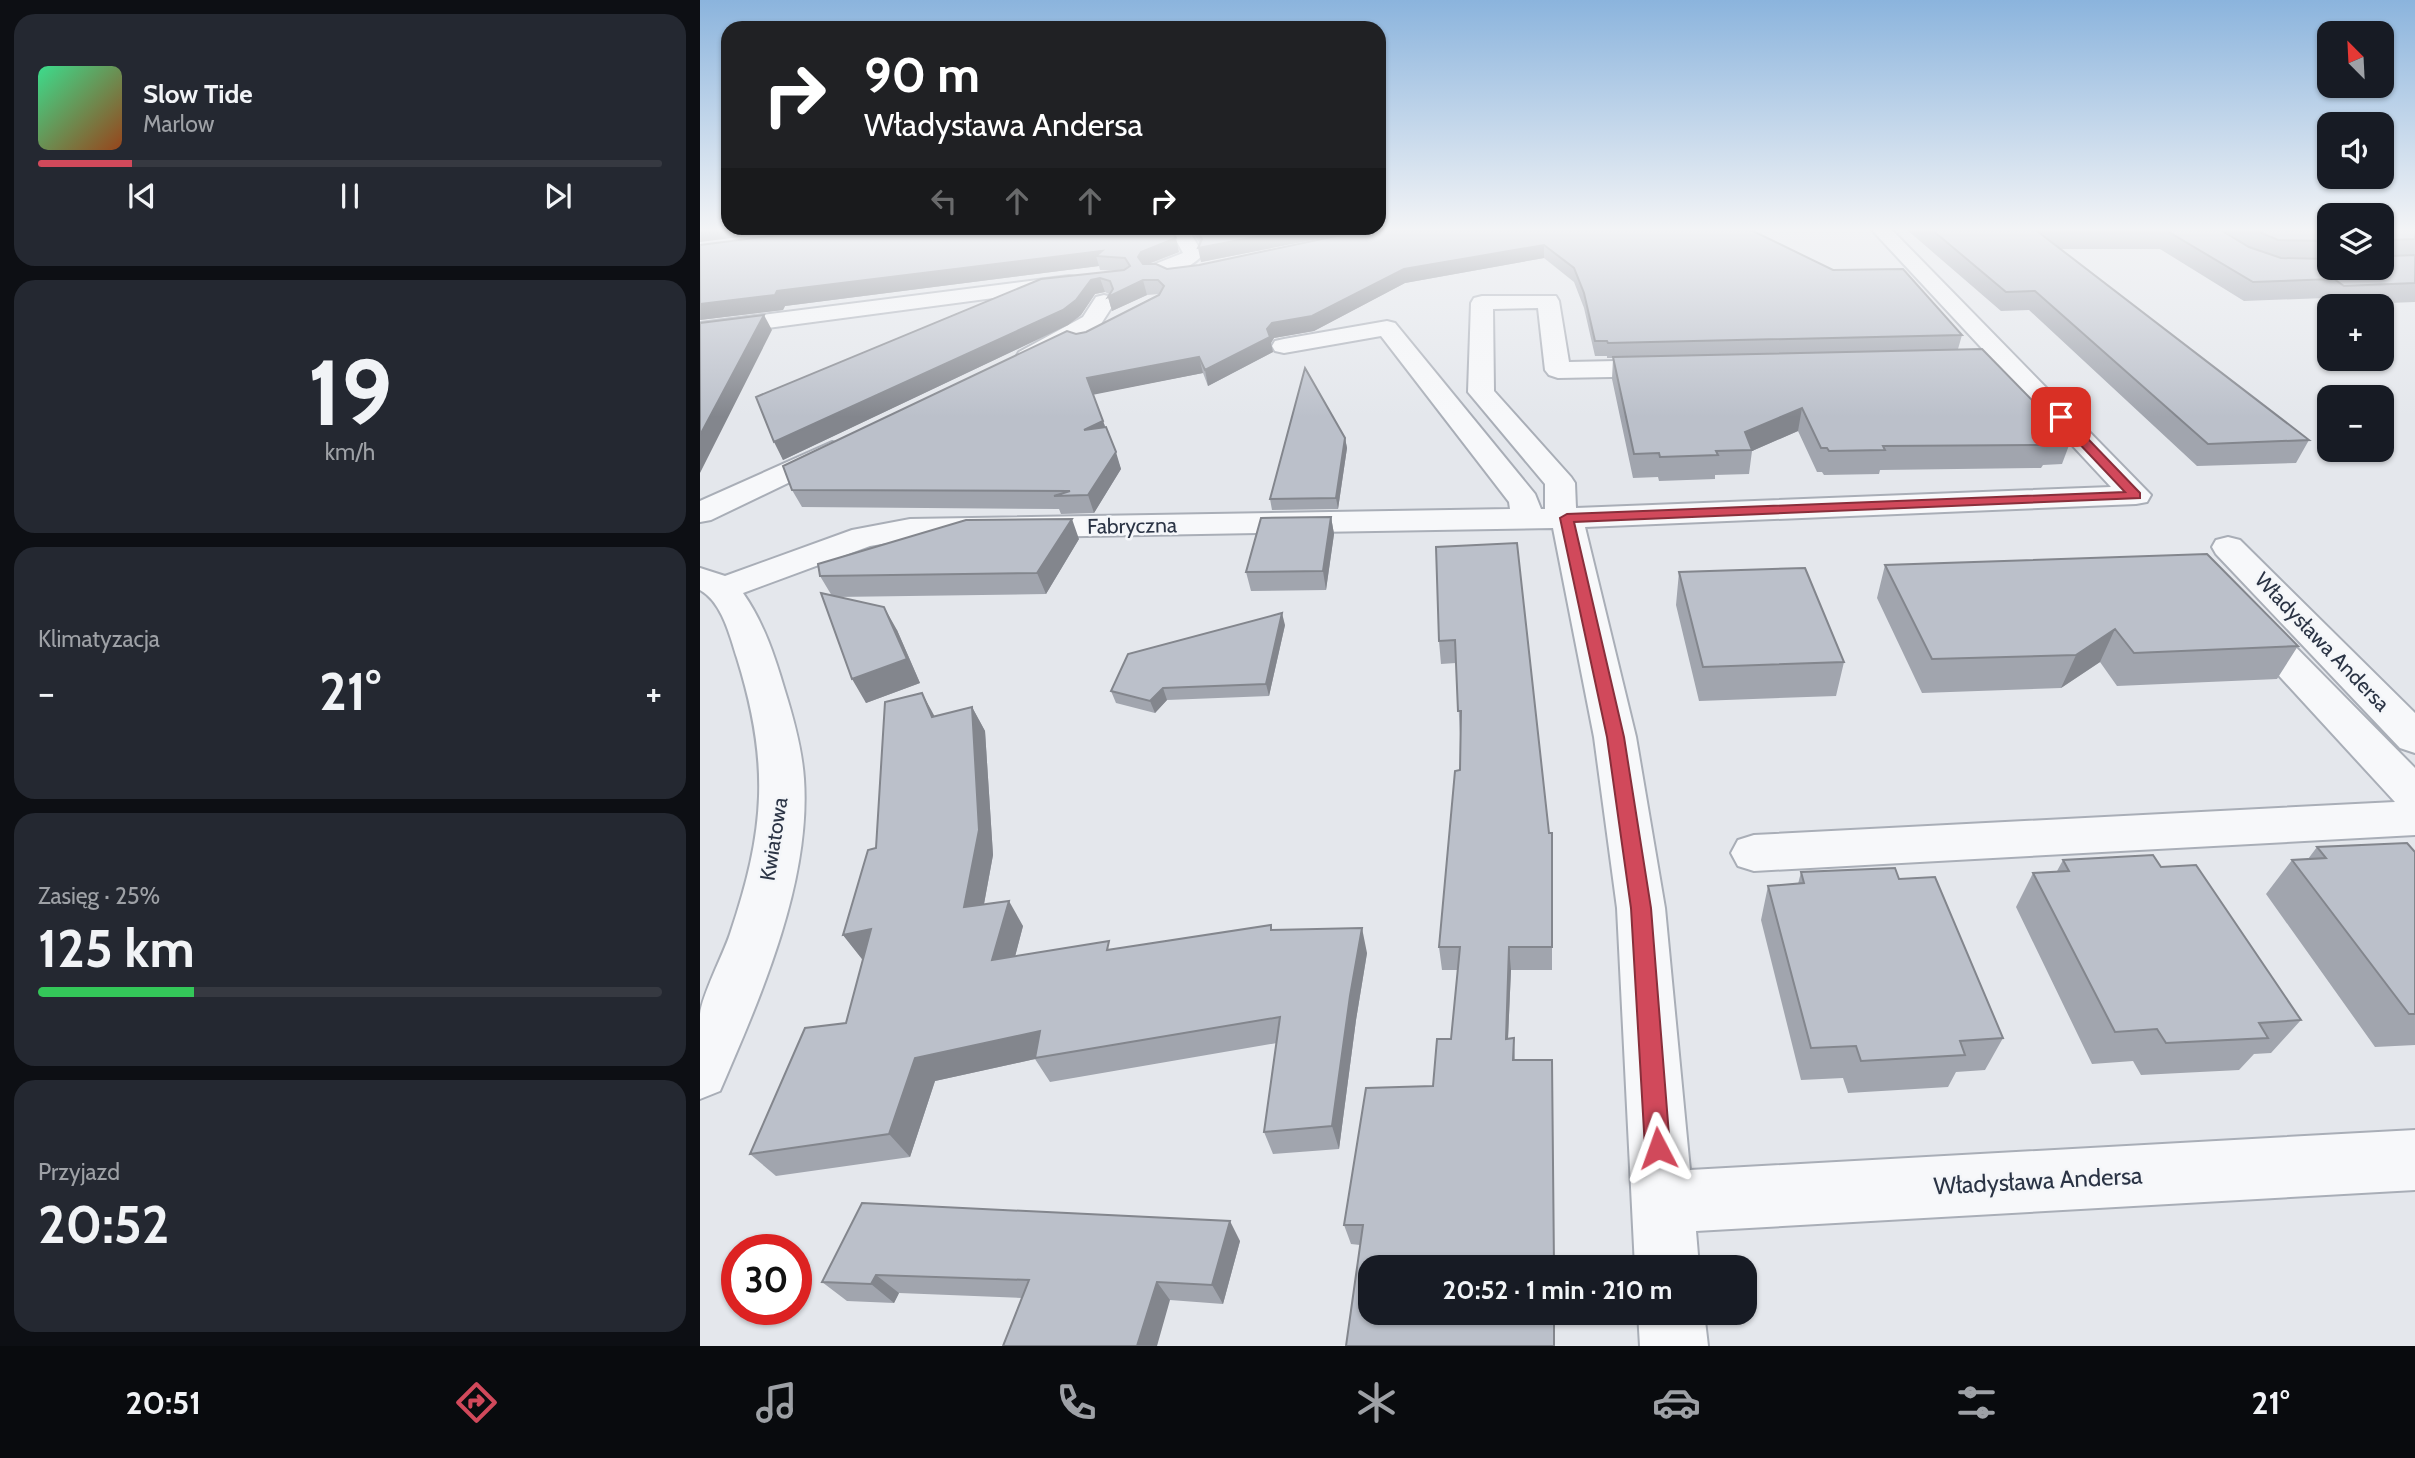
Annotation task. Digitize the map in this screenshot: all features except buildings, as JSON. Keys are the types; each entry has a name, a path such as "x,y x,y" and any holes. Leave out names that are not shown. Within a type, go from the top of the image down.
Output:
{"street":[{"path":"700,330 994,292"},
{"path":"1097,292 1109,294"},
{"path":"1010,369 1091,322 1113,292"},
{"path":"1284,346 1387,328 1524,501 1552,519 2136,495 1991,359 1934,292"},
{"path":"1666,1255 1641,908 1615,737 1552,519 1560,483 1481,392 1482,303 1548,301 1558,370 1684,367"},
{"path":"700,513 851,442"},
{"name":"Fabryczna","path":"711,583 863,537 910,528 1552,519"},
{"name":"Władysława Andersa","path":"2228,547 2415,738"},
{"name":"Kwiatowa","path":"700,1072 720,1030 749,951 777,840 783,792 777,735 752,640 711,583"},
{"name":"Władysława Andersa","path":"2245,616 2415,795"},
{"path":"1754,853 2415,818"},
{"name":"Władysława Andersa","path":"1662,1202 2415,1160"},
{"path":"1672,1325 1674,1346"}],"route":[{"path":"1658,1148 1641,908 1615,737 1567,518 2136,495 2061,417"}]}
